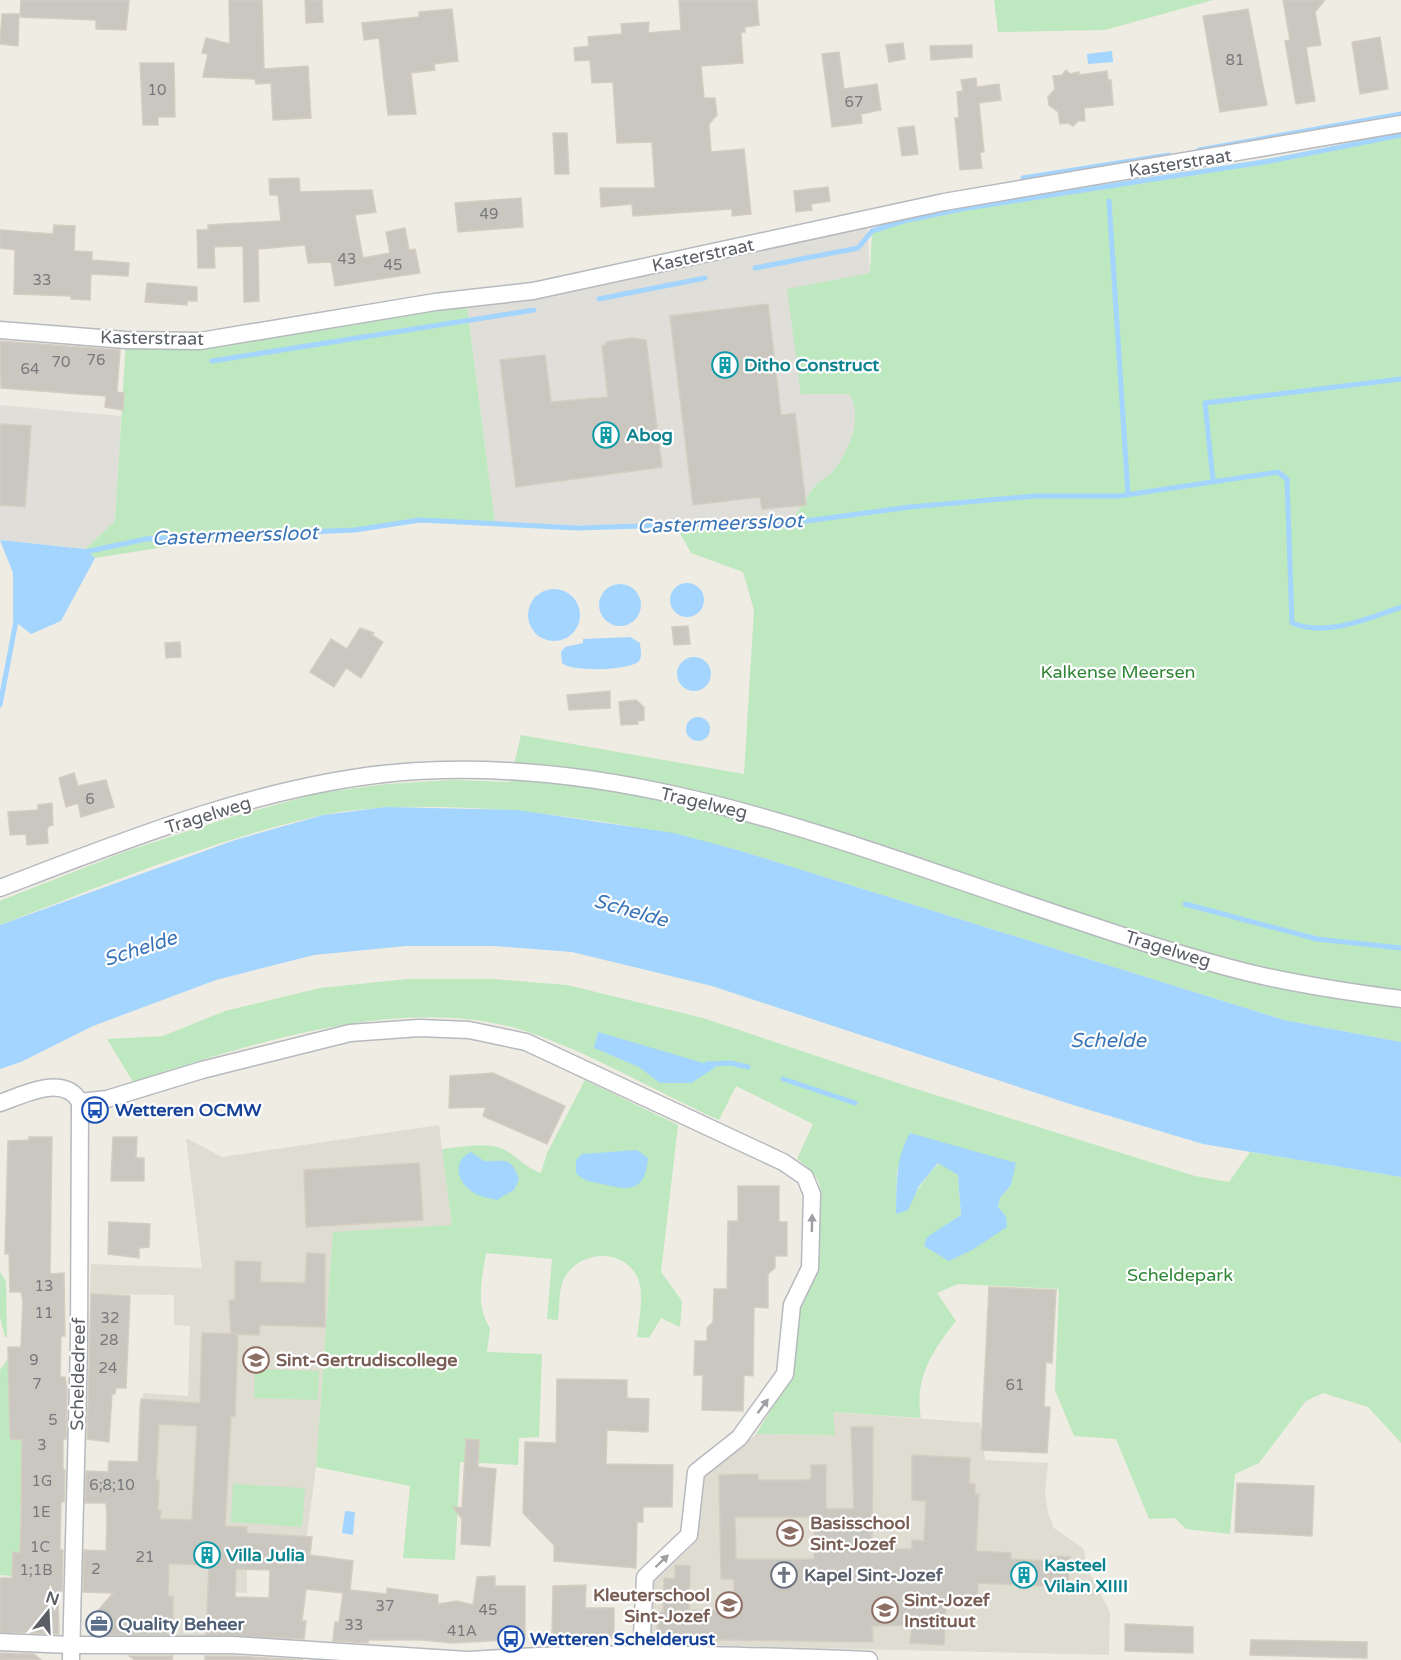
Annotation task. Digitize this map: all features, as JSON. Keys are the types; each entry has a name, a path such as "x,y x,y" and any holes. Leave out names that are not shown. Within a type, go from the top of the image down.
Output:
{"street":[{"name":"Kasterstraat","path":"0,330 126,340 200,341 435,303 533,291 944,202 1401,124"},
{"name":"Tragelweg","path":"0,888 209,812 331,782 386,774 443,772 547,774 668,794 741,810 813,831 1174,952 1252,973 1335,990 1401,999"},
{"path":"0,1103 48,1087 66,1089 76,1095 80,1102 107,1100 202,1071 350,1034 419,1028 469,1030 511,1038 599,1075 783,1162 805,1177 812,1194 810,1268 792,1305 786,1374 739,1438 696,1472 689,1535 645,1577 641,1654"},
{"name":"Scheldedreef","path":"71,1653 79,1344 80,1102"},
{"path":"0,1642 71,1653 233,1645 468,1660 546,1654 869,1660"}],"shaded area":[{"path":"867,220 870,273 787,290 856,404 857,415 847,454 832,473 813,488 791,521 676,526 495,524 466,299"},
{"path":"0,405 121,416 115,521 85,549 0,540"},
{"name":"Sint-Gertrudiscollege","path":"439,1125 452,1225 333,1233 316,1467 305,1550 247,1545 247,1593 212,1591 206,1639 133,1633 139,1405 143,1405 143,1393 188,1396 190,1326 174,1325 174,1295 90,1294 91,1264 202,1268 186,1138 222,1157"},
{"name":"Sint-Jozef Instituut","path":"832,1412 980,1423 985,1460 1048,1463 1045,1490 1048,1513 1054,1528 1084,1549 1087,1568 1110,1612 1109,1655 649,1644 650,1585 691,1547 698,1533 700,1485 707,1475 756,1434 835,1435"}],"green space":[{"path":"994,0 1213,0 1105,30 998,32"},
{"name":"Kalkense Meersen","path":"1401,137 1401,1042 1284,1020 741,851 630,826 516,811 396,807 352,810 323,815 200,850 0,925 0,901 2,900 127,851 228,818 319,793 387,784 453,780 510,782 521,735 744,774 754,610 743,572 691,553 676,526 791,521 814,487 833,471 849,444 853,433 855,412 849,394 801,394 787,289 870,273 872,231 903,221 961,209"},
{"path":"466,299 495,524 420,520 355,530 190,543 95,558 85,549 115,521 126,340 200,341"},
{"name":"Scheldepark","path":"408,979 493,979 567,985 703,1018 910,1087 1195,1176 1229,1182 1250,1152 1401,1177 1401,1443 1368,1407 1323,1393 1306,1401 1259,1463 1235,1474 1230,1534 1186,1529 1175,1518 1149,1519 1116,1439 1074,1436 1055,1390 1059,1289 958,1284 937,1293 956,1321 939,1343 927,1366 920,1391 921,1418 833,1412 835,1435 756,1434 793,1375 798,1315 814,1278 818,1200 821,1203 821,1189 812,1172 797,1159 813,1124 736,1086 719,1120 553,1041 528,1032 481,1021 432,1017 381,1020 329,1027 227,1052 133,1082 107,1039 163,1036 225,1011 320,988","holes":["911,1133 1011,1185 1000,1198 998,1207 1006,1216 928,1237 961,1215 958,1175 939,1163 896,1214 897,1171"]},
{"path":"585,1080 678,1125 661,1272 682,1301 680,1327 661,1318 649,1338 637,1337 641,1304 640,1285 635,1273 618,1259 607,1256 596,1257 574,1266 563,1280 558,1320 547,1319 552,1259 486,1253 481,1301 485,1319 490,1328 487,1352 542,1354 539,1437 519,1438 518,1465 460,1462 455,1560 403,1558 410,1486 316,1467 333,1232 452,1225 442,1149 474,1145 498,1147 541,1173 547,1153"},
{"path":"0,1272 6,1281 7,1337 5,1337 0,1317"},
{"path":"8,1359 12,1439 22,1440 20,1553 14,1552 12,1576 0,1575 0,1370"},
{"path":"255,1369 319,1371 318,1400 254,1398"},
{"path":"233,1484 305,1488 302,1527 231,1522"}],"water":[{"path":"1112,51 1113,62 1088,64 1087,54"},
{"path":"0,540 85,549 95,558 61,621 31,634 13,620 13,573"},
{"path":"687,583 699,588 704,600 699,612 687,617 675,612 670,600 675,588"},
{"path":"620,584 635,590 641,605 635,620 620,626 605,620 599,605 605,590"},
{"path":"554,589 564,591 572,597 578,605 580,615 578,625 572,633 564,639 554,641 544,639 536,633 530,625 528,615 530,605 536,597 544,591"},
{"path":"630,637 640,643 640,659 633,664 624,667 588,669 562,663 561,652 565,647 583,643 583,639"},
{"path":"694,657 706,662 711,674 706,686 694,691 682,686 677,674 682,662"},
{"path":"698,717 706,721 710,729 706,737 698,741 690,737 686,729 690,721"},
{"name":"Schelde","path":"386,807 517,810 674,833 741,851 1284,1020 1401,1042 1401,1177 1203,1144 1073,1105 712,986 572,952 494,946 406,946 314,955 216,980 93,1026 21,1062 0,1069 0,925 235,840 323,815"},
{"path":"598,1032 716,1067 691,1083 660,1083 639,1067 594,1048"},
{"path":"910,1133 1016,1163 1011,1185 1000,1198 998,1207 1006,1216 1007,1227 972,1250 949,1261 924,1246 927,1237 961,1215 958,1175 938,1163 919,1186 908,1210 896,1214 899,1162"},
{"path":"637,1150 648,1158 640,1183 634,1186 621,1188 595,1183 576,1173 576,1160 582,1154"},
{"path":"471,1152 484,1161 506,1161 513,1166 519,1179 514,1190 497,1200 479,1196 468,1189 460,1178 459,1166 465,1156"},
{"path":"345,1511 355,1512 353,1535 342,1533"}],"building":[{"path":"21,0 129,0 126,30 96,29 96,20 20,17"},
{"path":"229,0 262,0 264,69 308,66 311,118 273,120 271,83 256,84 255,79 203,77 208,54 202,53 206,38 230,44"},
{"path":"305,0 322,0 323,22 306,23"},
{"path":"679,0 757,0 759,25 745,27 745,32 741,32 743,63 701,66 704,98 715,98 717,115 709,124 711,152 744,149 751,214 732,216 732,209 633,216 632,204 601,207 600,188 655,188 652,142 617,143 613,82 592,83 590,60 575,61 574,48 589,46 588,37 622,34 621,24 649,22 648,33 681,30"},
{"path":"1283,0 1325,0 1315,12 1321,45 1306,47 1315,101 1296,104 1285,41 1290,40"},
{"path":"452,9 458,61 434,64 435,70 411,73 416,114 388,115 379,38 364,40 362,23 419,17 419,12"},
{"path":"1248,9 1267,105 1220,112 1203,16"},
{"path":"2,14 19,14 18,46 0,44"},
{"path":"1380,37 1388,89 1360,94 1352,42"},
{"path":"903,43 905,59 889,62 886,45"},
{"path":"972,45 972,57 931,60 930,46"},
{"path":"839,52 844,89 877,84 881,110 861,114 862,123 832,127 822,54"},
{"path":"140,63 174,63 175,117 158,117 158,125 143,125"},
{"path":"1066,70 1070,74 1079,72 1079,75 1107,71 1108,80 1111,80 1113,105 1084,108 1085,121 1078,121 1073,126 1068,123 1060,124 1058,112 1049,105 1048,97 1055,89 1053,76 1062,75"},
{"path":"976,78 977,87 999,84 1001,100 979,103 984,152 980,152 982,168 960,170 955,118 959,118 957,92 963,91 961,80"},
{"path":"914,126 918,154 902,156 898,128"},
{"path":"553,133 567,133 569,174 555,174"},
{"path":"299,178 300,192 372,190 376,212 355,215 363,258 390,253 386,232 405,228 409,250 415,249 420,273 335,286 331,262 308,263 305,245 258,249 259,301 244,302 243,246 214,247 215,268 198,268 197,230 208,230 208,225 281,221 278,195 270,195 269,179"},
{"path":"828,187 830,201 811,204 812,210 796,212 794,191"},
{"path":"521,198 523,227 458,232 455,203"},
{"path":"54,225 75,226 74,251 92,252 92,260 129,263 128,276 91,274 90,300 71,299 71,296 14,294 15,250 0,248 0,230 53,234"},
{"path":"147,283 197,287 197,301 187,301 187,305 145,302"},
{"name":"Ditho Construct","path":"768,304 781,415 795,413 806,505 762,509 760,497 693,505 670,316"},
{"name":"Abog","path":"631,338 646,340 662,467 516,487 500,360 545,355 551,402 608,397 602,346 606,345 606,342"},
{"path":"0,341 120,350 117,392 124,393 123,410 105,407 106,396 1,388"},
{"path":"0,424 31,426 25,507 0,505"},
{"path":"688,626 690,644 674,645 672,627"},
{"path":"360,628 374,633 372,635 383,642 361,678 346,668 334,687 310,672 331,639 347,649"},
{"path":"180,642 181,657 166,658 165,643"},
{"path":"610,691 610,708 569,710 567,695"},
{"path":"636,700 644,707 644,720 638,721 638,724 621,725 619,702"},
{"path":"74,773 78,786 106,780 114,807 81,817 78,803 66,807 59,778"},
{"path":"52,803 53,825 47,830 48,843 27,845 26,834 10,835 8,812 38,810 38,805"},
{"path":"493,1073 565,1106 547,1144 483,1116 486,1107 449,1108 450,1076"},
{"path":"29,1137 52,1137 50,1274 64,1273 65,1336 61,1336 60,1377 65,1377 67,1390 66,1439 63,1439 64,1502 61,1502 62,1591 58,1591 59,1634 0,1632 0,1578 12,1578 13,1552 20,1553 21,1523 22,1440 11,1439 10,1436 8,1347 21,1347 23,1301 21,1292 10,1292 9,1254 5,1254 8,1141 29,1140"},
{"path":"113,1137 137,1137 136,1158 144,1158 144,1181 111,1181"},
{"path":"419,1163 423,1220 306,1227 304,1170"},
{"path":"738,1186 779,1186 779,1222 787,1222 787,1256 775,1256 775,1268 768,1274 768,1308 754,1307 753,1376 744,1375 743,1411 702,1410 703,1375 694,1375 695,1341 707,1341 707,1328 713,1322 714,1289 727,1289 728,1221 738,1221"},
{"path":"109,1222 150,1224 149,1247 139,1248 139,1258 108,1254"},
{"path":"307,1253 325,1254 325,1327 260,1325 259,1335 231,1334 229,1300 235,1300 235,1261 261,1262 260,1282 305,1283"},
{"path":"989,1287 1056,1290 1052,1363 1046,1362 1044,1407 1050,1407 1047,1453 981,1450"},
{"path":"91,1294 130,1296 126,1388 116,1388 115,1394 112,1394 109,1442 87,1439"},
{"path":"202,1333 238,1334 235,1416 231,1416 225,1526 247,1527 247,1533 312,1537 310,1555 353,1561 350,1590 387,1594 387,1588 438,1595 438,1604 457,1601 473,1605 477,1577 495,1576 495,1586 525,1586 525,1639 453,1643 422,1640 368,1640 368,1643 333,1641 335,1622 339,1622 343,1593 306,1589 302,1621 306,1621 304,1639 206,1635 209,1566 186,1564 169,1564 168,1596 173,1596 173,1635 104,1635 88,1622 113,1593 83,1592 84,1550 106,1551 106,1503 85,1503 86,1471 108,1472 109,1461 138,1462 141,1399 200,1403","holes":["159,1424 197,1426 192,1520 160,1519 159,1480 156,1480","236,1569 270,1570 269,1598 235,1597"]},
{"path":"557,1379 627,1380 627,1398 649,1399 648,1432 607,1430 606,1464 673,1465 672,1507 643,1507 643,1522 637,1522 636,1568 554,1561 554,1545 523,1513 525,1442 556,1443"},
{"path":"851,1427 873,1427 872,1549 912,1549 912,1540 924,1541 926,1501 912,1500 912,1455 970,1458 969,1483 975,1484 975,1494 979,1494 976,1551 1011,1553 1011,1559 1050,1561 1050,1556 1070,1557 1068,1587 978,1583 977,1600 962,1599 962,1607 946,1606 944,1645 910,1643 912,1625 872,1626 873,1642 657,1639 657,1612 663,1612 664,1578 675,1579 675,1565 690,1566 689,1610 734,1610 734,1579 721,1579 719,1475 758,1474 758,1480 804,1480 811,1479 811,1465 826,1465 826,1509 854,1509","holes":["735,1517 814,1517 814,1559 736,1559"]},
{"path":"466,1439 479,1440 478,1467 496,1469 490,1546 461,1544 462,1519 453,1507 462,1508"},
{"path":"1237,1483 1314,1486 1312,1536 1235,1532"},
{"path":"586,1585 585,1608 614,1608 614,1638 552,1637 553,1586"},
{"path":"1125,1624 1193,1627 1193,1653 1125,1651"},
{"path":"1251,1640 1367,1642 1367,1658 1250,1655"},
{"path":"0,1653 34,1654 41,1660 0,1660"},
{"path":"129,1656 173,1656 172,1660 135,1660"},
{"path":"205,1656 233,1656 303,1660 205,1660"}],"waterway":[{"path":"1199,150 1401,114"},
{"path":"755,268 858,248 872,231 903,221 961,209 1270,161 1401,135"},
{"path":"1023,178 1169,155"},
{"path":"1109,201 1128,494"},
{"path":"599,299 705,278"},
{"path":"212,361 534,310"},
{"path":"1213,480 1205,403 1401,379"},
{"name":"Castermeerssloot","path":"80,553 146,539 355,530 420,520 578,528 806,521 910,507 1035,496 1119,496 1278,472 1287,479 1292,623 1319,628 1347,625 1401,607"},
{"name":"Castermeerssloot","path":"0,705 17,616"},
{"path":"1185,904 1317,939 1401,948"},
{"path":"707,1064 730,1063 748,1067"},
{"path":"783,1079 855,1103"}],"place":[{"name":"Ditho Construct","path":"725,365"},
{"name":"Abog","path":"606,435"},
{"name":"Wetteren OCMW","path":"95,1110"},
{"name":"Sint-Gertrudiscollege","path":"256,1360"},
{"name":"Basisschool Sint-Jozef","path":"790,1533"},
{"name":"Villa Julia","path":"207,1555"},
{"name":"Kapel Sint-Jozef","path":"784,1575"},
{"name":"Kasteel Vilain XIIII","path":"1024,1575"},
{"name":"Kleuterschool Sint-Jozef","path":"729,1605"},
{"name":"Sint-Jozef Instituut","path":"885,1610"},
{"name":"Quality Beheer","path":"99,1624"},
{"name":"Wetteren Schelderust","path":"511,1639"}]}
